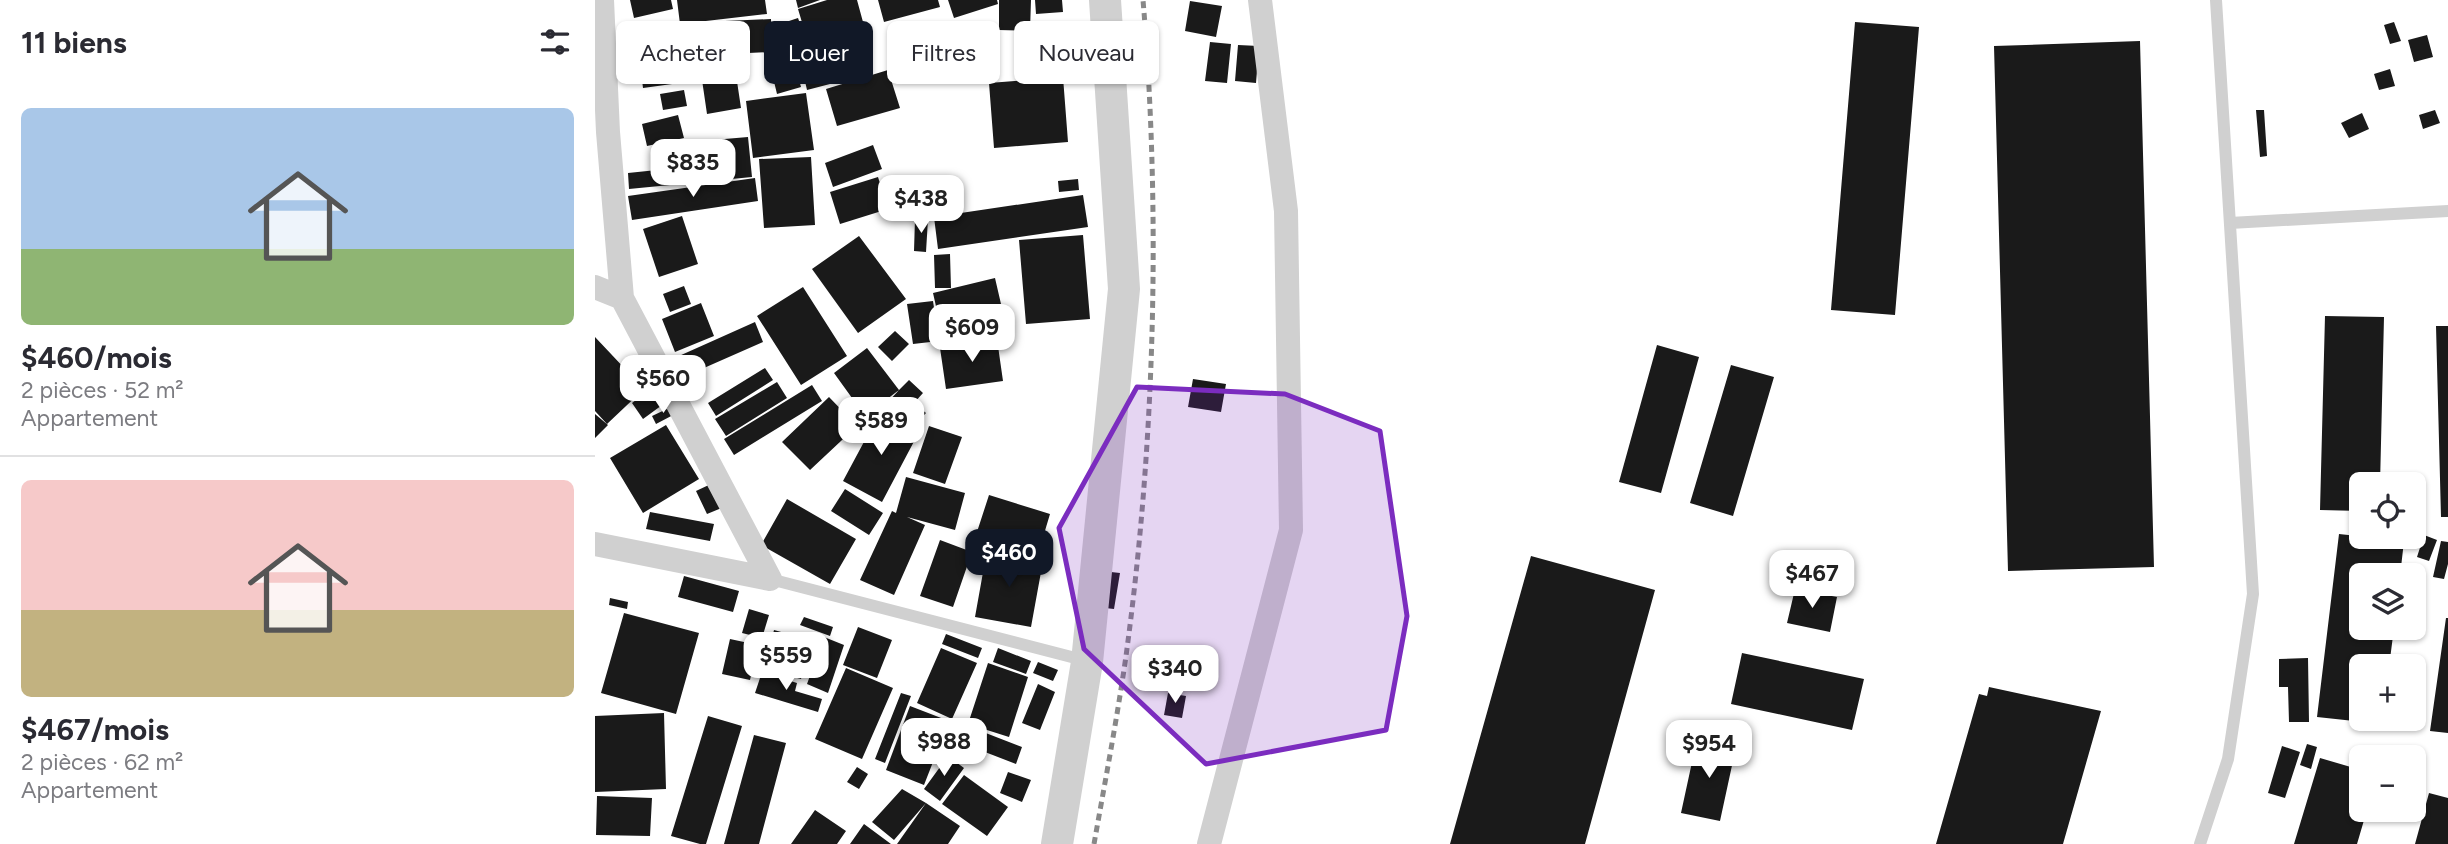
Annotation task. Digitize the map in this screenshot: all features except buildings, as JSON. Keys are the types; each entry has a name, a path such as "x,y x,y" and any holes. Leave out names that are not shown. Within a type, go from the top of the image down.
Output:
{"street":[{"path":"602,0 608,132 622,298 771,579"},
{"path":"1057,844 1087,662 1124,289 1105,0"},
{"path":"1209,844 1291,530 1286,211 1260,0"},
{"path":"595,287 622,298"},
{"path":"595,544 771,579"}],"lane":[{"path":"2200,844 2228,759 2253,594 2216,0"},
{"path":"2230,223 2448,211"},
{"path":"771,579 1087,662"}],"highlighted area":[{"path":"1137,387 1285,394 1380,431 1407,616 1386,730 1206,764 1084,649 1059,528"}],"railway":[{"path":"1094,844 1126,656 1136,575 1149,411 1152,163 1143,0"}]}
